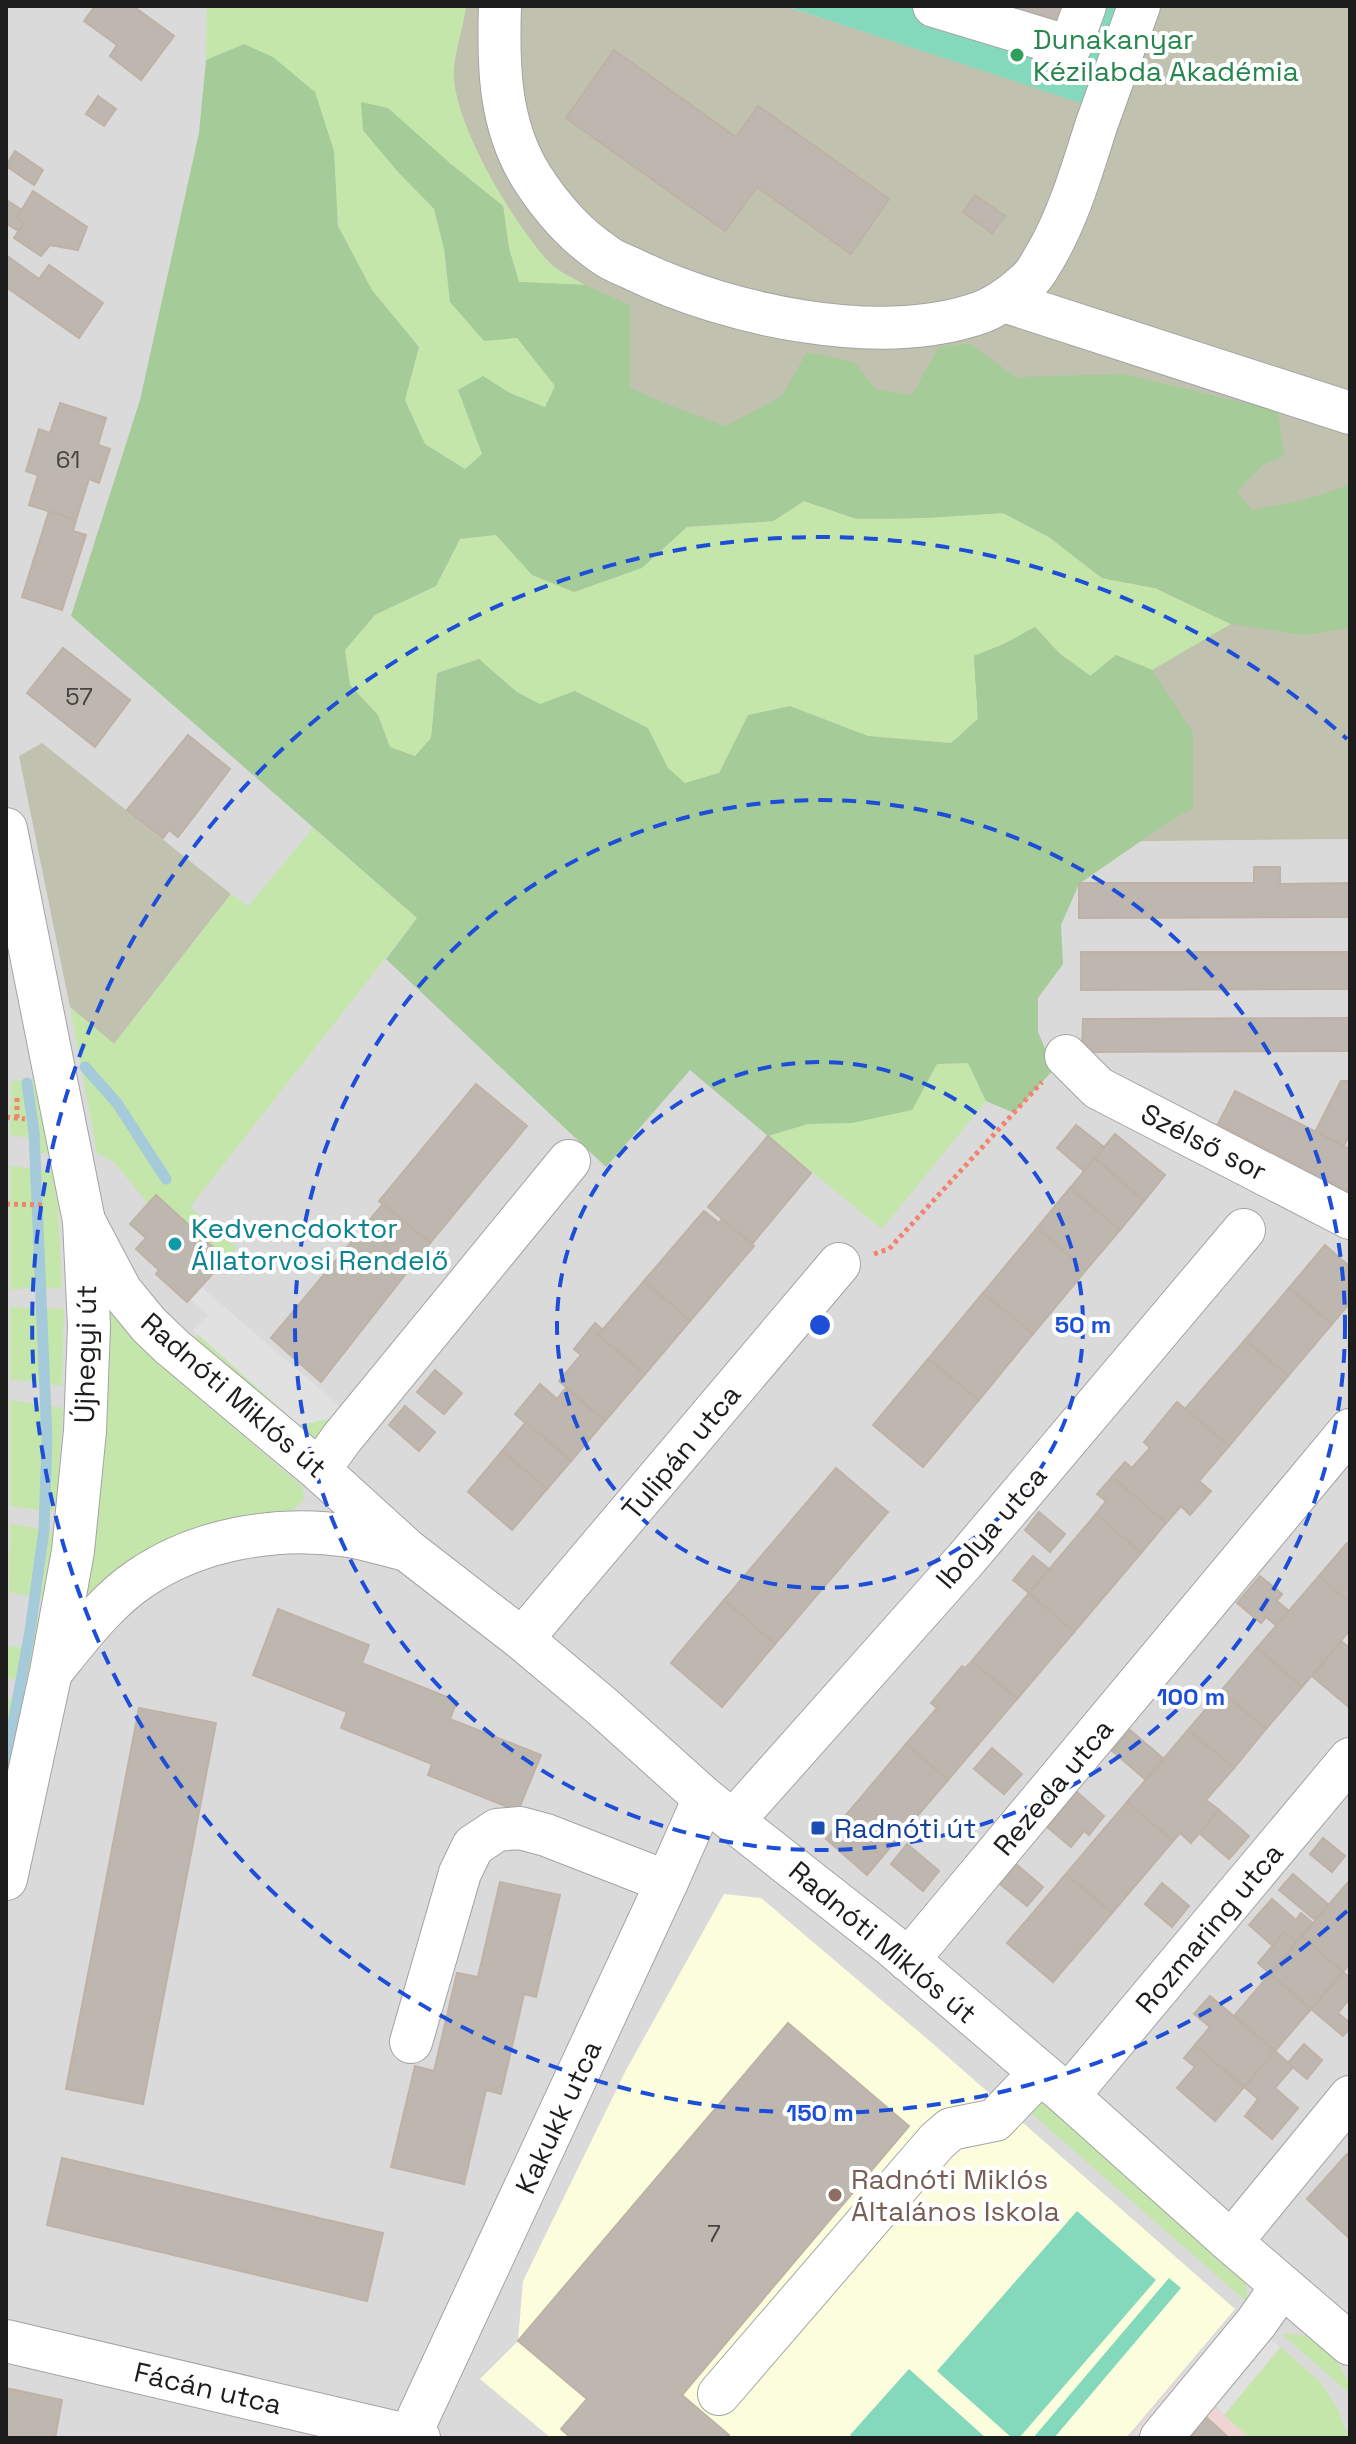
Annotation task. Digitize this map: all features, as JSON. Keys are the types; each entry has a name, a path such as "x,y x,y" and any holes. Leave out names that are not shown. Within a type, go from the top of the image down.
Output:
{"street":[{"path":"500,6 500,84 512,138 530,174 572,228 606,256 660,282 720,303 830,324 884,327 933,324 974,315 1004,301 1032,278 1056,237 1072,198 1139,6"},
{"path":"934,6 1070,47 1085,6"},
{"path":"1004,301 1350,413"},
{"name":"Újhegyi út","path":"6,829 66,1213 89,1326 85,1431 73,1551 51,1672 13,1813 6,1879"},
{"name":"Szélső sor","path":"1066,1056 1098,1088 1350,1218"},
{"path":"319,1470 569,1161"},
{"name":"Radnóti Miklós út","path":"66,1213 149,1325 319,1470 407,1550 522,1639 719,1809 908,1960 1350,2344"},
{"name":"Ibolya utca","path":"719,1809 967,1558 1244,1230"},
{"name":"Tulipán utca","path":"522,1639 839,1264"},
{"name":"Rezeda utca","path":"908,1960 1350,1430"},
{"name":"Radnóti Miklós út","path":"51,1672 82,1634 141,1578 203,1548 252,1536 301,1531 350,1536 407,1550"},
{"name":"Rozmaring utca","path":"719,2394 937,2141 951,2129 995,2120 1053,2085 1350,1759"},
{"name":"Kakukk utca","path":"415,2437 667,1882 719,1809"},
{"path":"411,2042 460,1873 473,1846 497,1830 520,1828 546,1835 667,1882"},
{"path":"1231,2242 1350,2097"},
{"path":"1161,2438 1256,2323 1282,2286"},
{"name":"Fácán utca","path":"6,2341 415,2437"}],"path":[{"path":"889,1249 1066,1056"},
{"path":"6,1117 24,1119"},
{"path":"6,1204 66,1213"}],"shaded area":[{"path":"6,6 235,6 1072,842 1350,839 1350,2438 6,2438"},
{"path":"235,6 785,6 1084,103 1117,6 1350,6 1350,839 1072,842"},
{"path":"42,743 231,894 114,1044 70,1007 19,756"},
{"path":"201,1287 342,1408 334,1418 299,1425 193,1330 208,1315 190,1299"},
{"name":"Radnóti Miklós Általános Iskola","path":"724,1894 761,1898 932,2043 1235,2309 1126,2438 551,2438 480,2379 518,2341 523,2281 625,2072"},
{"path":"1236,2311 1280,2347 1224,2415 1201,2389 1161,2438 1131,2438"},
{"path":"1180,2377 1250,2438 1129,2438"}],"green space":[{"path":"207,6 466,6 454,79 458,100 477,150 505,201 535,245 553,266 585,285 519,282 509,249 503,206 452,165 363,130 434,209 444,249 450,302 517,338 555,386 545,407 510,393 483,377 458,390 482,454 465,469 425,444 405,400 419,347 372,290 338,226 334,151 244,44 206,60"},
{"name":"Dunakanyar Kézilabda Akadémia","path":"785,6 1117,6 1084,104"},
{"path":"244,44 273,57 315,92 334,151 338,226 372,290 419,347 405,400 425,444 465,469 482,454 458,390 483,376 510,393 545,407 555,386 517,338 484,341 450,302 444,249 434,209 363,130 361,102 388,108 503,206 509,249 519,282 585,285 630,305 630,388 674,407 726,426 782,396 807,352 854,362 876,389 912,395 939,346 970,344 1016,377 1124,374 1278,411 1284,456 1264,464 1237,492 1252,510 1304,500 1350,485 1350,628 1304,635 1231,624 1155,588 1102,578 1049,537 1003,513 857,519 804,501 773,521 687,527 642,568 574,592 532,575 496,535 460,539 436,586 375,615 345,650 350,685 378,715 390,747 415,756 431,738 437,673 479,659 517,692 540,704 575,691 648,728 668,768 685,783 719,773 748,715 790,706 868,736 951,743 978,719 974,656 1035,627 1060,654 1090,676 1116,655 1152,670 1193,733 1193,808 1079,884 1061,925 1063,964 1038,998 1038,1032 1054,1069 1014,1113 986,1101 968,1063 937,1064 912,1110 852,1123 808,1124 768,1136 690,1070 606,1167 386,959 417,918 71,616 140,400 199,133 206,60"},
{"path":"804,501 857,519 1003,513 1049,537 1102,578 1155,588 1231,624 1152,670 1116,655 1091,676 1060,654 1035,627 974,656 978,719 951,743 868,736 790,706 748,715 719,773 684,784 668,768 648,728 540,704 517,692 479,659 437,673 431,738 415,756 390,747 378,715 350,685 345,650 375,615 436,586 460,539 496,535 532,575 642,568 687,527 773,521"},
{"path":"313,828 417,918 190,1207 237,1248 226,1259 156,1196 148,1204 115,1163 97,1153 70,1007 114,1044 231,894 248,906"},
{"path":"968,1063 986,1101 882,1229 768,1136 808,1124 852,1123 937,1064"},
{"path":"37,1079 51,1153 30,1153 29,1138 10,1135 11,1081"},
{"path":"10,1166 53,1171 62,1288 10,1289"},
{"path":"10,1307 64,1309 62,1386 10,1379"},
{"path":"108,1311 117,1315 166,1370 303,1487 304,1500 291,1511 199,1530 89,1598 86,1589"},
{"path":"198,1334 299,1425 334,1418 330,1434 312,1441 193,1340"},
{"path":"10,1400 63,1408 56,1512 10,1506"},
{"path":"10,1524 57,1531 49,1600 9,1592"},
{"path":"32,1617 47,1619 35,1682 6,1678 9,1646 27,1648"},
{"path":"6,1698 30,1702 6,1784"},
{"path":"1045,2100 1237,2268 1246,2285 1248,2303 1024,2107"},
{"path":"1077,2211 1156,2280 1019,2438 1012,2438 937,2371"},
{"path":"1169,2278 1181,2288 1054,2438 1033,2438"},
{"path":"1282,2334 1301,2335 1320,2344 1345,2374 1350,2394"},
{"path":"1281,2347 1321,2383 1337,2408 1349,2438 1250,2438 1224,2415"},
{"path":"909,2369 986,2438 853,2438 850,2435"}],"building":[{"path":"95,6 133,6 174,36 141,80 110,56 117,45 84,21"},
{"path":"986,6 1065,6 1058,30"},
{"path":"614,50 736,137 758,106 889,199 851,254 757,187 725,231 566,118"},
{"path":"98,96 116,109 104,126 86,114"},
{"path":"15,151 43,170 34,185 6,166"},
{"path":"33,191 87,227 78,250 50,245 41,256 14,238 24,223 17,218"},
{"path":"975,195 1005,216 992,233 963,212"},
{"path":"8,201 22,210 17,218 24,223 18,231 6,223"},
{"path":"6,255 39,279 49,265 103,303 79,338 6,287"},
{"path":"60,403 106,418 98,445 110,449 99,483 89,479 76,520 29,505 38,475 26,471 39,429 50,433"},
{"path":"49,511 76,520 73,531 86,535 62,610 22,597"},
{"path":"63,648 130,700 95,747 27,693"},
{"path":"188,735 230,769 178,837 169,830 163,838 127,810"},
{"path":"1254,867 1280,867 1280,884 1350,883 1350,917 1079,918 1079,883 1254,883"},
{"path":"1081,952 1350,952 1350,989 1081,990"},
{"path":"1350,1018 1350,1051 1082,1052 1083,1019"},
{"path":"1341,1081 1350,1081 1350,1133 1344,1146 1315,1132"},
{"path":"476,1084 527,1126 430,1243 379,1201"},
{"path":"1235,1091 1350,1149 1350,1192 1218,1124"},
{"path":"1076,1125 1104,1147 1084,1171 1057,1148"},
{"path":"1115,1134 1165,1175 1144,1201 1095,1158"},
{"path":"768,1136 811,1173 752,1244 708,1207"},
{"path":"1095,1158 1144,1201 1120,1230 1070,1188"},
{"path":"1070,1188 1120,1230 1086,1270 1037,1228"},
{"name":"Kedvencdoktor Állatorvosi Rendelő","path":"156,1195 226,1259 187,1302 156,1274 159,1270 136,1249 146,1238 130,1224"},
{"path":"383,1204 430,1243 321,1382 271,1338"},
{"path":"704,1211 719,1223 722,1219 754,1246 690,1321 644,1281"},
{"path":"1037,1228 1086,1270 1033,1334 983,1293"},
{"path":"1325,1245 1350,1267 1350,1303 1332,1324 1289,1288"},
{"path":"644,1281 690,1321 645,1374 598,1335"},
{"path":"1289,1288 1332,1324 1288,1376 1245,1340"},
{"path":"983,1293 1033,1334 979,1400 928,1359"},
{"path":"595,1323 603,1330 598,1335 645,1374 605,1421 559,1381 581,1355 574,1349"},
{"path":"1245,1340 1288,1376 1229,1446 1185,1409"},
{"path":"928,1359 979,1400 923,1467 873,1425"},
{"path":"435,1370 462,1393 444,1414 417,1392"},
{"path":"540,1384 557,1399 566,1388 605,1421 571,1461 515,1414"},
{"path":"1177,1402 1229,1446 1199,1481 1211,1491 1190,1515 1181,1506 1166,1523 1112,1477 1125,1462 1132,1468 1150,1448 1144,1442"},
{"path":"405,1406 435,1432 419,1451 389,1425"},
{"path":"526,1422 571,1461 547,1489 502,1451"},
{"path":"502,1451 547,1489 512,1530 468,1492"},
{"path":"836,1468 888,1512 775,1644 724,1600"},
{"path":"1112,1477 1166,1523 1141,1553 1096,1514 1106,1501 1097,1494"},
{"path":"1039,1512 1065,1534 1050,1552 1025,1530"},
{"path":"1096,1514 1141,1553 1074,1632 1029,1593"},
{"path":"1347,1543 1350,1545 1350,1603 1319,1576"},
{"path":"1033,1556 1049,1569 1029,1593 1013,1580"},
{"path":"1260,1576 1282,1594 1277,1601 1289,1611 1277,1626 1266,1617 1261,1623 1237,1603"},
{"path":"1319,1576 1350,1603 1350,1630 1302,1687 1257,1648"},
{"path":"1029,1593 1074,1632 1017,1699 972,1661"},
{"path":"724,1600 775,1644 722,1707 671,1663"},
{"path":"278,1609 369,1645 362,1663 457,1701 450,1719 541,1755 518,1811 428,1775 432,1764 341,1728 347,1712 253,1675"},
{"path":"1341,1641 1350,1648 1350,1708 1312,1676"},
{"path":"1257,1648 1302,1687 1266,1729 1221,1691"},
{"path":"972,1661 1017,1699 948,1780 906,1744 937,1708 931,1703 962,1666 965,1668"},
{"path":"1221,1691 1266,1729 1234,1768 1188,1730"},
{"path":"139,1708 216,1723 143,2104 66,2089"},
{"path":"1130,1730 1164,1759 1146,1780 1112,1751"},
{"path":"1188,1730 1234,1768 1206,1800 1219,1810 1191,1843 1180,1833 1173,1841 1127,1802"},
{"path":"906,1744 948,1780 882,1857 841,1821"},
{"path":"992,1748 1022,1774 1004,1794 974,1769"},
{"path":"1077,1792 1104,1816 1089,1835 1084,1831 1071,1847 1047,1827"},
{"path":"1127,1802 1173,1841 1112,1913 1066,1874"},
{"path":"1219,1810 1249,1836 1229,1859 1199,1833"},
{"path":"841,1821 882,1857 867,1875 826,1839"},
{"path":"1323,1838 1345,1856 1332,1872 1310,1854"},
{"path":"907,1844 939,1871 923,1891 891,1864"},
{"path":"1016,1864 1043,1887 1027,1906 1000,1884"},
{"path":"1066,1874 1112,1913 1053,1982 1007,1943"},
{"path":"1293,1874 1329,1905 1315,1920 1279,1890"},
{"path":"1350,1880 1350,1963 1343,1972 1302,1936"},
{"path":"500,1882 560,1895 536,1997 524,1994 501,2094 486,2090 464,2184 391,2167 415,2066 434,2071 457,1973 478,1977"},
{"path":"1162,1883 1189,1906 1172,1927 1145,1904"},
{"path":"1272,1899 1296,1920 1301,1913 1313,1923 1296,1942 1284,1932 1273,1946 1249,1925"},
{"path":"1284,1932 1296,1942 1270,1974 1258,1963"},
{"path":"1302,1936 1343,1972 1311,2009 1270,1974"},
{"path":"1343,1972 1350,1978 1350,1998 1338,2013 1350,2023 1350,2028 1343,2036 1311,2009"},
{"path":"1270,1974 1311,2009 1275,2051 1234,2016"},
{"path":"1210,1996 1275,2051 1244,2087 1195,2045 1210,2027 1194,2014"},
{"path":"788,2023 909,2126 682,2395 729,2435 726,2438 571,2438 561,2429 587,2399 518,2341"},
{"path":"1304,2044 1322,2060 1307,2079 1288,2063"},
{"path":"1195,2045 1244,2087 1215,2121 1177,2088 1195,2067 1184,2058"},
{"path":"1275,2051 1293,2067 1275,2088 1298,2108 1272,2139 1245,2116 1258,2099 1244,2087"},
{"path":"1347,2154 1350,2157 1350,2239 1307,2199"},
{"path":"62,2158 383,2233 367,2301 47,2225"},
{"path":"6,2388 62,2400 55,2438 6,2438"},
{"path":"1206,2417 1229,2438 1187,2438"}],"waterway":[{"path":"85,1067 117,1103 166,1179"},
{"path":"6,1762 30,1631 44,1530 47,1439 34,1132 27,1083"}],"place":[{"name":"Dunakanyar Kézilabda Akadémia","path":"1017,55"},
{"name":"Kedvencdoktor Állatorvosi Rendelő","path":"175,1244"},
{"name":"Radnóti út","path":"818,1828"},
{"name":"Radnóti Miklós Általános Iskola","path":"835,2195"}]}
